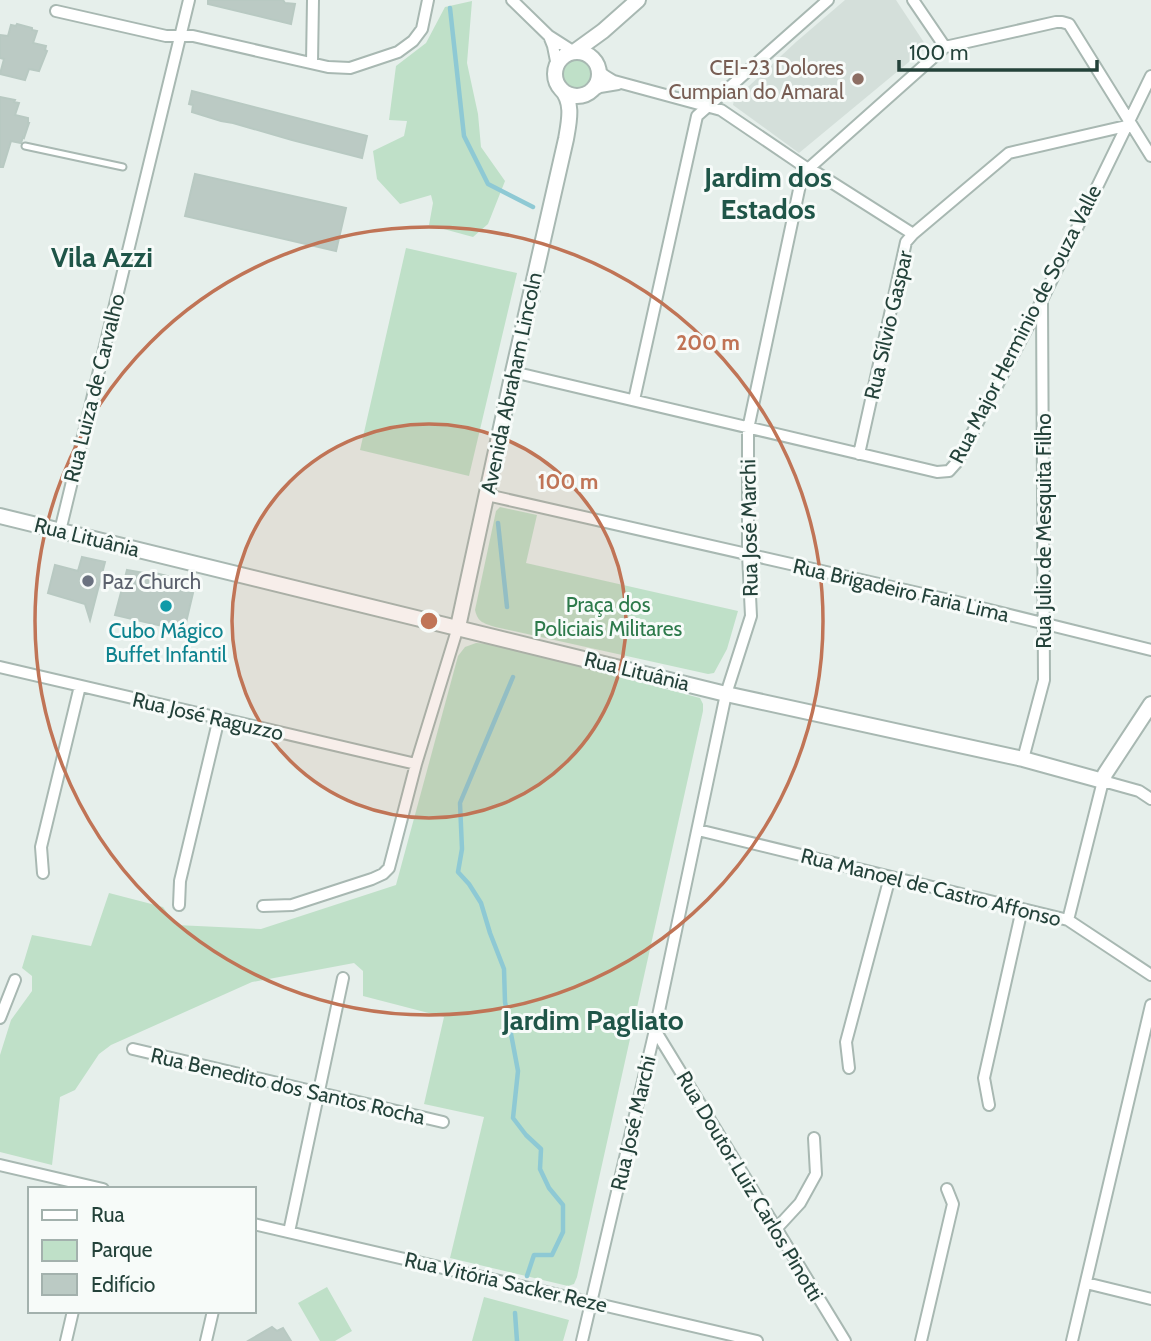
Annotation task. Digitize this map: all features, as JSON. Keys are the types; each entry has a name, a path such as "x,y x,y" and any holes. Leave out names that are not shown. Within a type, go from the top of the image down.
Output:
{"street":[{"name":"Rua Luiza de Carvalho","path":"60,531 189,0"},
{"path":"312,63 313,0"},
{"path":"56,10 166,36 193,36 328,67 350,68 398,52 413,41 422,29 428,0"},
{"path":"512,0 549,36 574,52 588,55 604,76 627,85 721,110 808,169 913,234"},
{"path":"627,85 607,85 579,96 563,90 556,81 555,73 561,59 603,31 638,0"},
{"path":"634,400 697,116 828,0"},
{"path":"913,0 945,47"},
{"name":"Rua José Marchi","path":"582,1341 654,1030 726,694 751,616 748,429 800,185 808,169 945,47 1056,22 1069,24 1128,123 1151,156"},
{"path":"589,92 596,87 599,80 594,50 603,31"},
{"path":"549,36 557,66"},
{"name":"Rua Major Herminio de Souza Valle","path":"513,372 937,472 949,471 957,462 1042,300 1151,76"},
{"name":"Avenida Abraham Lincoln","path":"458,627 566,139 570,112 563,90"},
{"name":"Avenida Abraham Lincoln","path":"566,139 580,103 589,92"},
{"name":"Rua Sílvio Gaspar","path":"859,454 906,242 1009,153 1128,123"},
{"name":"Rua Julio de Mesquita Filho","path":"1023,759 1044,680 1042,300"},
{"path":"1016,349 1029,344 1037,346 1042,352"},
{"name":"Rua Brigadeiro Faria Lima","path":"486,495 1151,650"},
{"name":"Rua Lituânia","path":"0,516 726,694 1023,759 1139,791 1151,799"},
{"path":"264,906 292,905 383,874 389,868 416,764 458,627"},
{"name":"Rua José Raguzzo","path":"0,667 416,764"},
{"path":"43,873 41,847 80,686"},
{"path":"1068,920 1105,774 1151,704"},
{"path":"179,905 180,881 219,718"},
{"name":"Rua Manoel de Castro Affonso","path":"698,830 1068,920 1151,975"},
{"path":"849,1068 846,1042 890,877"},
{"path":"989,1105 984,1078 1022,909"},
{"path":"289,1232 343,978"},
{"path":"0,1018 15,980"},
{"path":"1072,1341 1151,1005"},
{"name":"Rua Doutor Luiz Carlos Pinotti","path":"654,1030 845,1341"},
{"name":"Rua Benedito dos Santos Rocha","path":"133,1049 443,1122"},
{"path":"776,1229 800,1203 816,1174 814,1138"},
{"path":"0,1165 97,1187"},
{"path":"921,1341 953,1205 947,1189"},
{"name":"Rua Vitória Sacker Reze","path":"256,1224 591,1302 730,1338 757,1341"},
{"path":"1086,1283 1151,1299"},
{"path":"66,1341 73,1313"},
{"path":"206,1341 213,1313"}],"lane":[{"path":"25,146 123,167"}],"shaded area":[{"path":"845,0 896,0 927,47 799,153 733,105 734,100"}],"green space":[{"path":"472,1 467,63 478,114 481,147 505,181 488,224 473,237 429,225 433,203 431,195 400,204 377,179 373,151 404,136 407,121 389,120 396,66 426,43 445,7"},
{"path":"577,59 588,63 592,74 588,85 577,89 566,85 562,74 566,63"},
{"path":"406,248 517,273 469,476 360,450"},
{"name":"Praça dos Policiais Militares","path":"500,507 537,515 526,563 738,611 727,649 714,673 708,674 482,622 475,610 496,511"},
{"path":"476,643 493,644 700,698 703,704 574,1284 568,1286 450,1258 484,1117 424,1104 444,1017 363,996 363,971 354,963 252,982 111,1045 99,1054 75,1090 60,1097 52,1165 0,1152 0,1055 11,1020 32,991 32,976 22,968 32,935 91,946 109,893 163,907 176,925 261,929 396,885 458,656 465,647"},
{"path":"327,1287 352,1331 335,1341 320,1341 298,1303"},
{"path":"484,1297 569,1320 563,1341 472,1341"}],"building":[{"path":"208,0 283,0 285,3 295,4 291,24 208,4"},
{"path":"17,24 37,31 33,43 46,46 47,51 39,71 29,69 25,80 0,74 4,59 0,58 0,35 8,36 11,25"},
{"path":"192,91 367,136 362,158 192,112 193,105 189,104"},
{"path":"0,97 19,103 15,115 28,118 29,123 21,143 11,141 3,167 0,167"},
{"path":"195,174 346,208 336,251 185,216"},
{"name":"Paz Church","path":"82,557 105,562 90,620 85,604 48,593 55,565 78,571"},
{"name":"Cubo Mágico Buffet Infantil","path":"127,570 151,572 179,579 177,589 193,593 184,631 115,615"},
{"path":"272,1327 277,1331 283,1328 291,1341 248,1341"}],"waterway":[{"path":"450,8 464,136 488,184 533,207"},
{"path":"498,523 507,607"},
{"path":"513,677 460,803 462,849 458,872 481,903 504,969 505,1002 518,1071 513,1118 541,1149 540,1169 549,1188 563,1205 563,1232 552,1255 534,1255 527,1276"},
{"path":"515,1313 517,1341"}],"place":[{"name":"CEI-23 Dolores Cumpian do Amaral","path":"858,79"},
{"name":"Paz Church","path":"88,581"},
{"name":"Cubo Mágico Buffet Infantil","path":"166,606"}],"district":[{"name":"Jardim dos Estados","path":"768,193"},
{"name":"Vila Azzi","path":"102,257"},
{"name":"Jardim Pagliato","path":"593,1020"}]}
